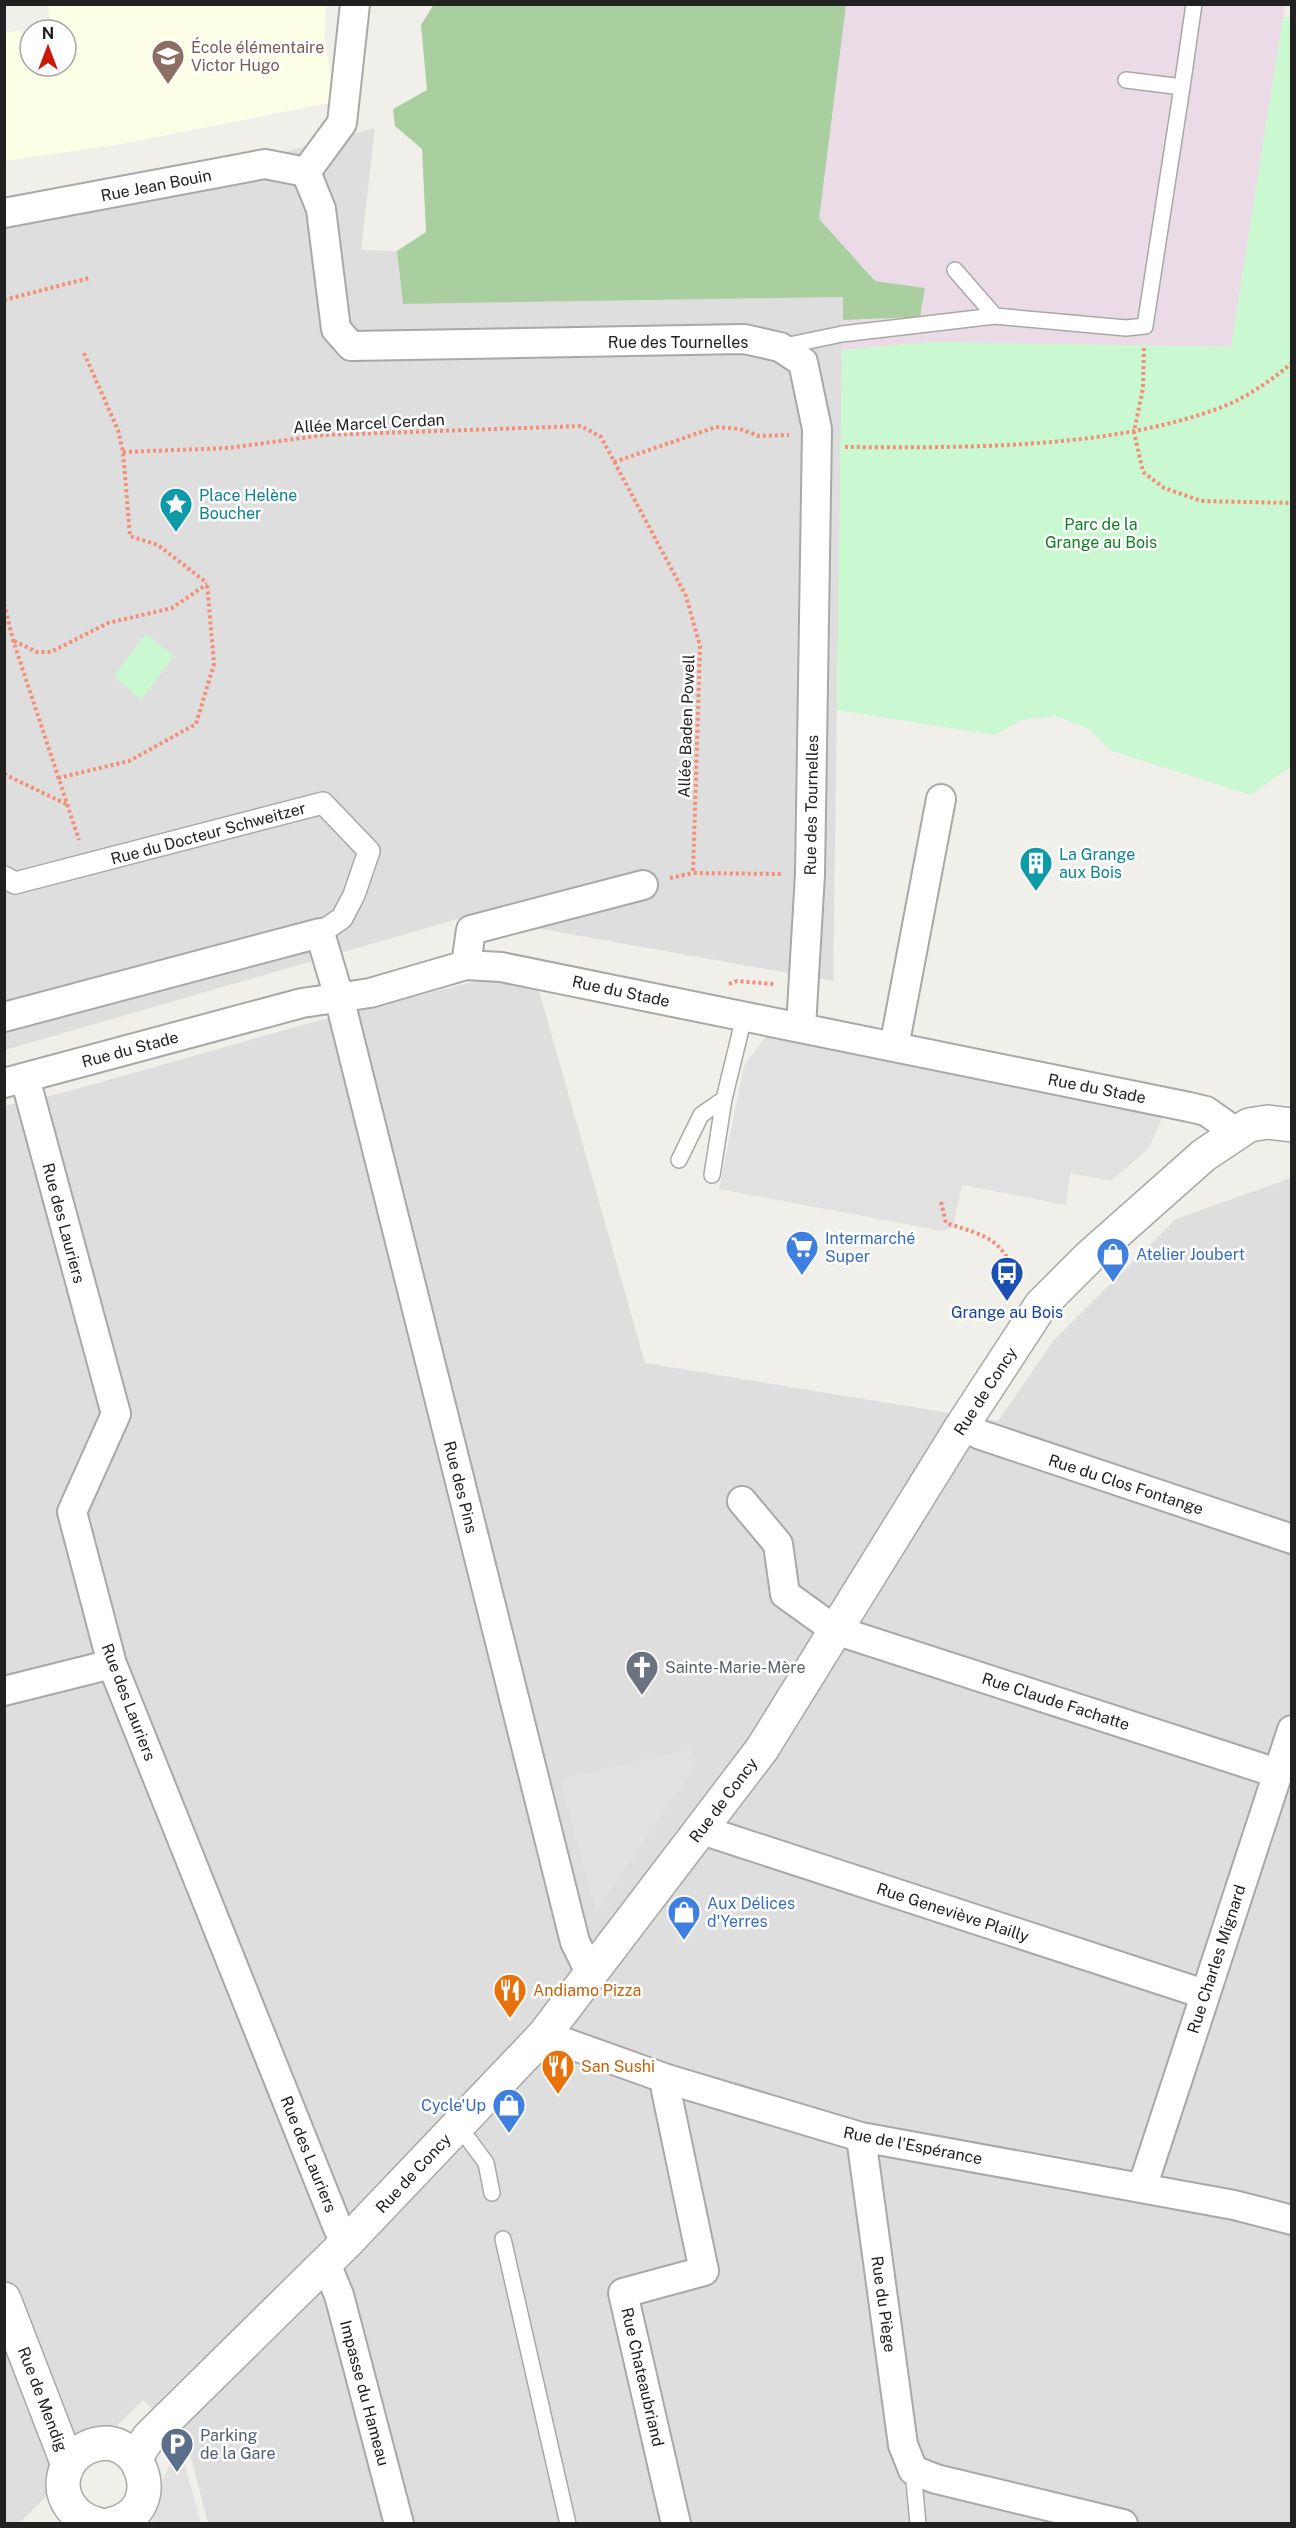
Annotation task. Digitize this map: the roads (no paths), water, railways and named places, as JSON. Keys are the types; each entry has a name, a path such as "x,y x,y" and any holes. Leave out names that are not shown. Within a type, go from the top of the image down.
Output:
{"street":[{"path":"306,172 342,123 355,4"},
{"name":"Rue Jean Bouin","path":"4,213 265,164 306,172"},
{"name":"Rue des Tournelles","path":"306,172 321,209 336,328 351,346 744,339 780,347 803,362 816,438 810,874 801,1027"},
{"path":"894,1047 941,799"},
{"name":"Rue du Docteur Schweitzer","path":"4,877 15,883 323,803 369,851 354,895 342,918 320,933 4,1017"},
{"path":"466,965 471,930 643,885"},
{"path":"320,933 339,997"},
{"name":"Rue du Stade","path":"15,1080 302,1004 370,993 466,965 501,967 1206,1111 1236,1132"},
{"name":"Rue des Pins","path":"339,997 575,1942 591,1974"},
{"name":"Rue des Lauriers","path":"15,1080 116,1414 72,1512 112,1664 338,2228 336,2254"},
{"name":"Rue de Concy","path":"135,2458 149,2437 336,2254 544,2035 762,1749 962,1426 1041,1305 1089,1257 1203,1155 1250,1125 1280,1123"},
{"name":"Rue du Clos Fontange","path":"962,1426 981,1435 1292,1539"},
{"name":"Rue Claude Fachatte","path":"742,1501 778,1544 785,1594 835,1630 1277,1773"},
{"path":"4,1691 112,1664"},
{"name":"Rue Charles Mignard","path":"1142,2188 1292,1730"},
{"name":"Rue Geneviève Plailly","path":"702,1830 1204,1994"},
{"name":"Rue de l'Espérance","path":"544,2035 667,2079 861,2137 1234,2205 1292,2220"},
{"name":"Rue Chateaubriand","path":"667,2079 666,2091 704,2271 623,2293 676,2523"},
{"name":"Rue du Piège","path":"861,2137 903,2445 913,2470"},
{"name":"Impasse du Hameau","path":"336,2254 339,2295 399,2523"},
{"name":"Rue de Mendig","path":"4,2299 68,2465"},
{"path":"95,2445 117,2445 135,2458 144,2474 142,2497 137,2508 96,2521 63,2487 68,2465 84,2449 95,2445"},
{"path":"913,2470 936,2480 1086,2519 1123,2523"}],"lane":[{"path":"780,347 842,334 995,316 1126,328 1145,326 1194,4"},
{"path":"1126,80 1182,87"},
{"path":"955,270 995,316"},
{"path":"712,1175 724,1099 744,1017"},
{"path":"679,1160 702,1115 724,1099"},
{"path":"458,2126 486,2163 492,2193"},
{"path":"503,2239 568,2523"},
{"path":"913,2470 918,2523"}],"place":[{"name":"École élémentaire Victor Hugo","path":"168,85"},
{"name":"Place Helène Boucher","path":"176,533"},
{"name":"La Grange aux Bois","path":"1036,892"},
{"name":"Intermarché Super","path":"802,1276"},
{"name":"Atelier Joubert","path":"1113,1283"},
{"name":"Grange au Bois","path":"1007,1302"},
{"name":"Sainte-Marie-Mère","path":"642,1696"},
{"name":"Aux Délices d'Yerres","path":"684,1941"},
{"name":"Andiamo Pizza","path":"510,2019"},
{"name":"San Sushi","path":"558,2095"},
{"name":"Cycle'Up","path":"509,2134"},
{"name":"Parking de la Gare","path":"177,2473"}],"park label":[{"name":"Parc de la Grange au Bois","path":"1101,533"}]}
